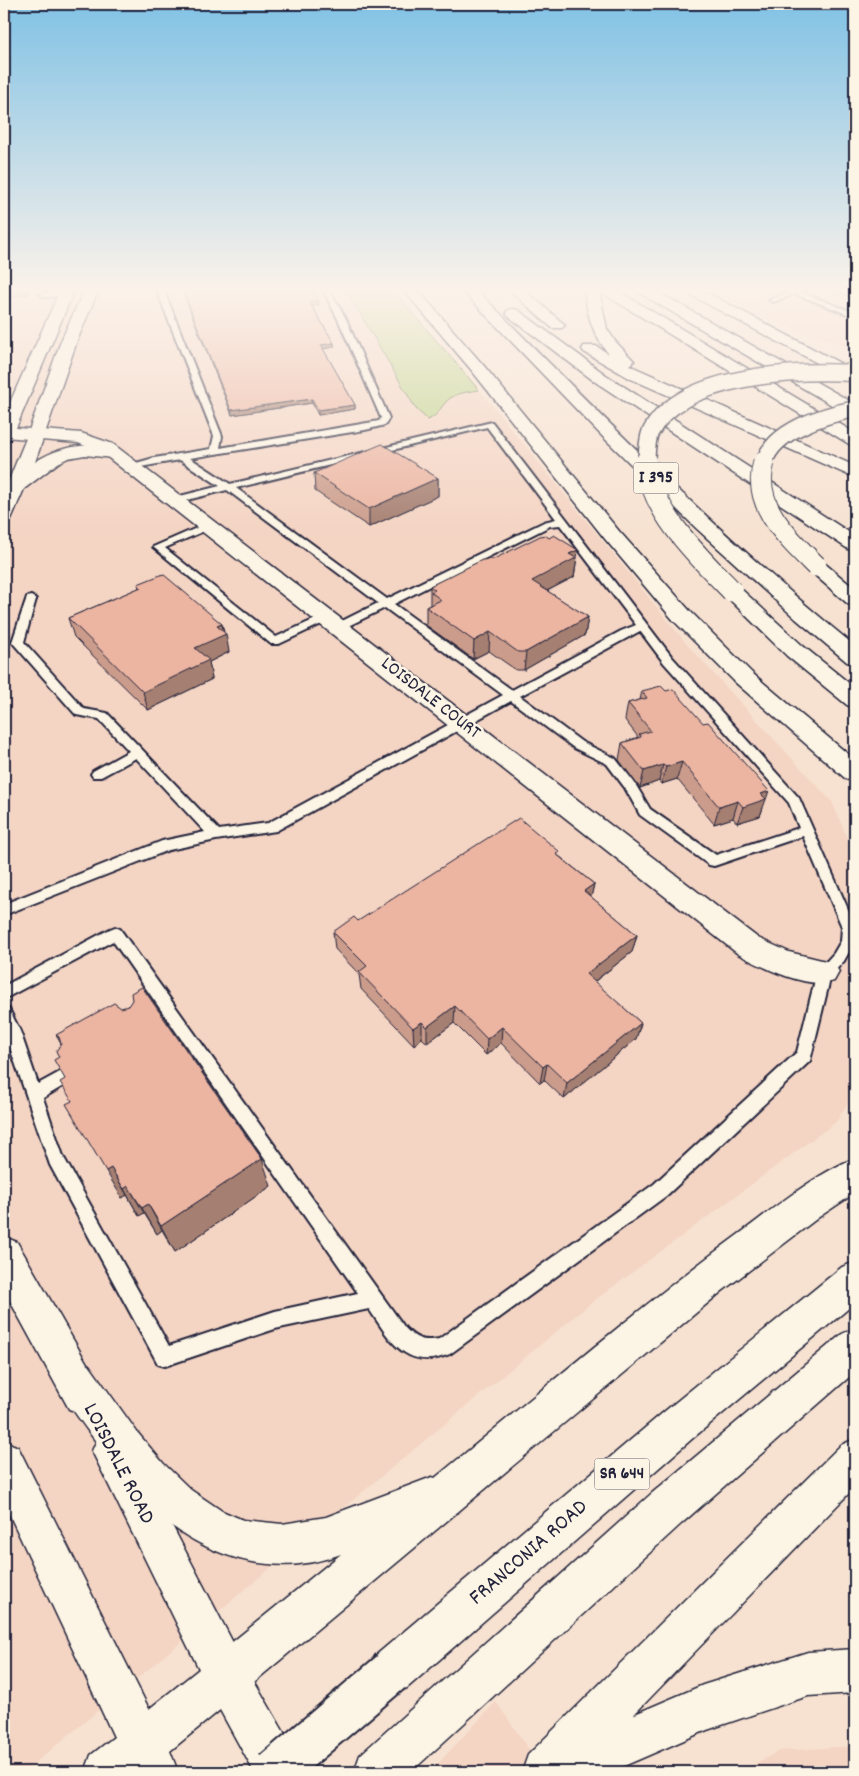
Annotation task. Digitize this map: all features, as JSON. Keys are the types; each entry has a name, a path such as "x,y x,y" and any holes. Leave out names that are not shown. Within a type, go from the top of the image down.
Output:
{"main road":[{"path":"4,436 31,371"},
{"path":"4,515 16,489 59,371"},
{"path":"480,371 554,465 683,617 719,655 761,694 855,773"},
{"name":"I 395","path":"550,371 699,521 776,591 855,658"},
{"path":"591,371 855,545"},
{"path":"626,371 855,473"},
{"path":"637,371 666,390"},
{"path":"740,371 855,440"},
{"path":"786,371 855,410"},
{"path":"844,371 855,377"},
{"path":"855,373 789,372 729,382 697,393 682,401 664,416 651,433 646,463 657,495 683,535 732,591 795,651 855,700"},
{"path":"4,408 29,375"},
{"path":"855,410 825,416 794,430 772,448 762,470 760,482 768,508 791,541 855,600"},
{"name":"LOISDALE COURT","path":"4,436 81,438 113,452 748,946 770,958 795,968 824,972"},
{"path":"16,489 36,468 56,456 79,450 113,452"},
{"path":"4,1461 41,1534 135,1763 226,1676 708,1279 800,1210 855,1174"},
{"name":"LOISDALE ROAD","path":"4,1255 75,1379 226,1676 280,1772"},
{"name":"FRANCONIA ROAD","path":"274,1772 663,1438 855,1280"},
{"name":"SR 644","path":"377,1772 666,1509 855,1347"},
{"path":"75,1379 129,1455 156,1486 185,1512 221,1534 238,1540 252,1544 273,1546 291,1545 326,1538 454,1488"},
{"path":"545,1772 855,1459"},
{"path":"556,1772 703,1708 808,1674 855,1671"}],"lane":[{"path":"191,371 218,436 215,451"},
{"path":"132,467 215,451 374,426 384,421 385,418 365,371"},
{"path":"4,993 115,933 398,1335 417,1350 428,1351 443,1347 660,1190 804,1056 824,972 839,957 848,940 849,927 794,801 668,660 489,424 174,500"},
{"path":"182,457 228,488 578,746 610,761 630,785 645,812 714,861 807,830"},
{"path":"208,526 158,547 275,642 386,604 547,524 564,521"},
{"path":"31,599 18,642 80,712 104,716 216,834"},
{"path":"4,910 158,848 216,834 271,828 625,634 643,626"},
{"path":"97,774 138,752"},
{"path":"4,1014 12,1031 56,1159 166,1357 275,1320 372,1299"},
{"path":"34,1095 69,1074"}],"shaded area":[{"path":"4,371 464,371 690,648 832,802 855,856 855,1091 836,1122 591,1303 24,1772 4,1772"},
{"path":"496,1702 545,1772 430,1772"},
{"path":"855,1746 855,1772 740,1772 779,1751"}],"green space":[{"path":"394,371 463,371 479,390 452,397 436,415 428,420 416,409"}],"building":[{"path":"215,371 336,371 355,405 318,410 312,399 231,410"},
{"path":"382,444 438,478 369,509 314,473"},
{"path":"545,535 549,538 554,535 578,550 569,554 576,558 532,581 588,617 526,652 518,652 490,632 474,641 426,607 441,600 431,592 435,590 430,586 482,560 494,559"},
{"path":"163,574 222,624 217,626 226,634 195,648 209,660 143,692 68,618 141,587 138,584"},
{"path":"661,686 666,691 673,689 703,723 708,722 769,791 761,794 766,799 743,807 738,801 719,807 682,762 644,771 622,743 641,737 639,734 651,731 628,703 647,698 642,691"},
{"path":"519,818 560,852 556,854 594,884 584,891 637,935 586,974 641,1023 567,1083 547,1064 543,1067 502,1027 487,1039 455,1006 427,1027 422,1022 413,1028 359,972 367,966 333,932 354,917 358,921"},
{"path":"142,987 262,1159 161,1226 148,1204 142,1208 128,1186 124,1189 111,1168 106,1171 66,1104 72,1101 60,1082 65,1079 54,1060 59,1057 56,1051 61,1044 59,1037 56,1035 114,1003 121,1008 128,1006 132,1000 131,993"}]}
